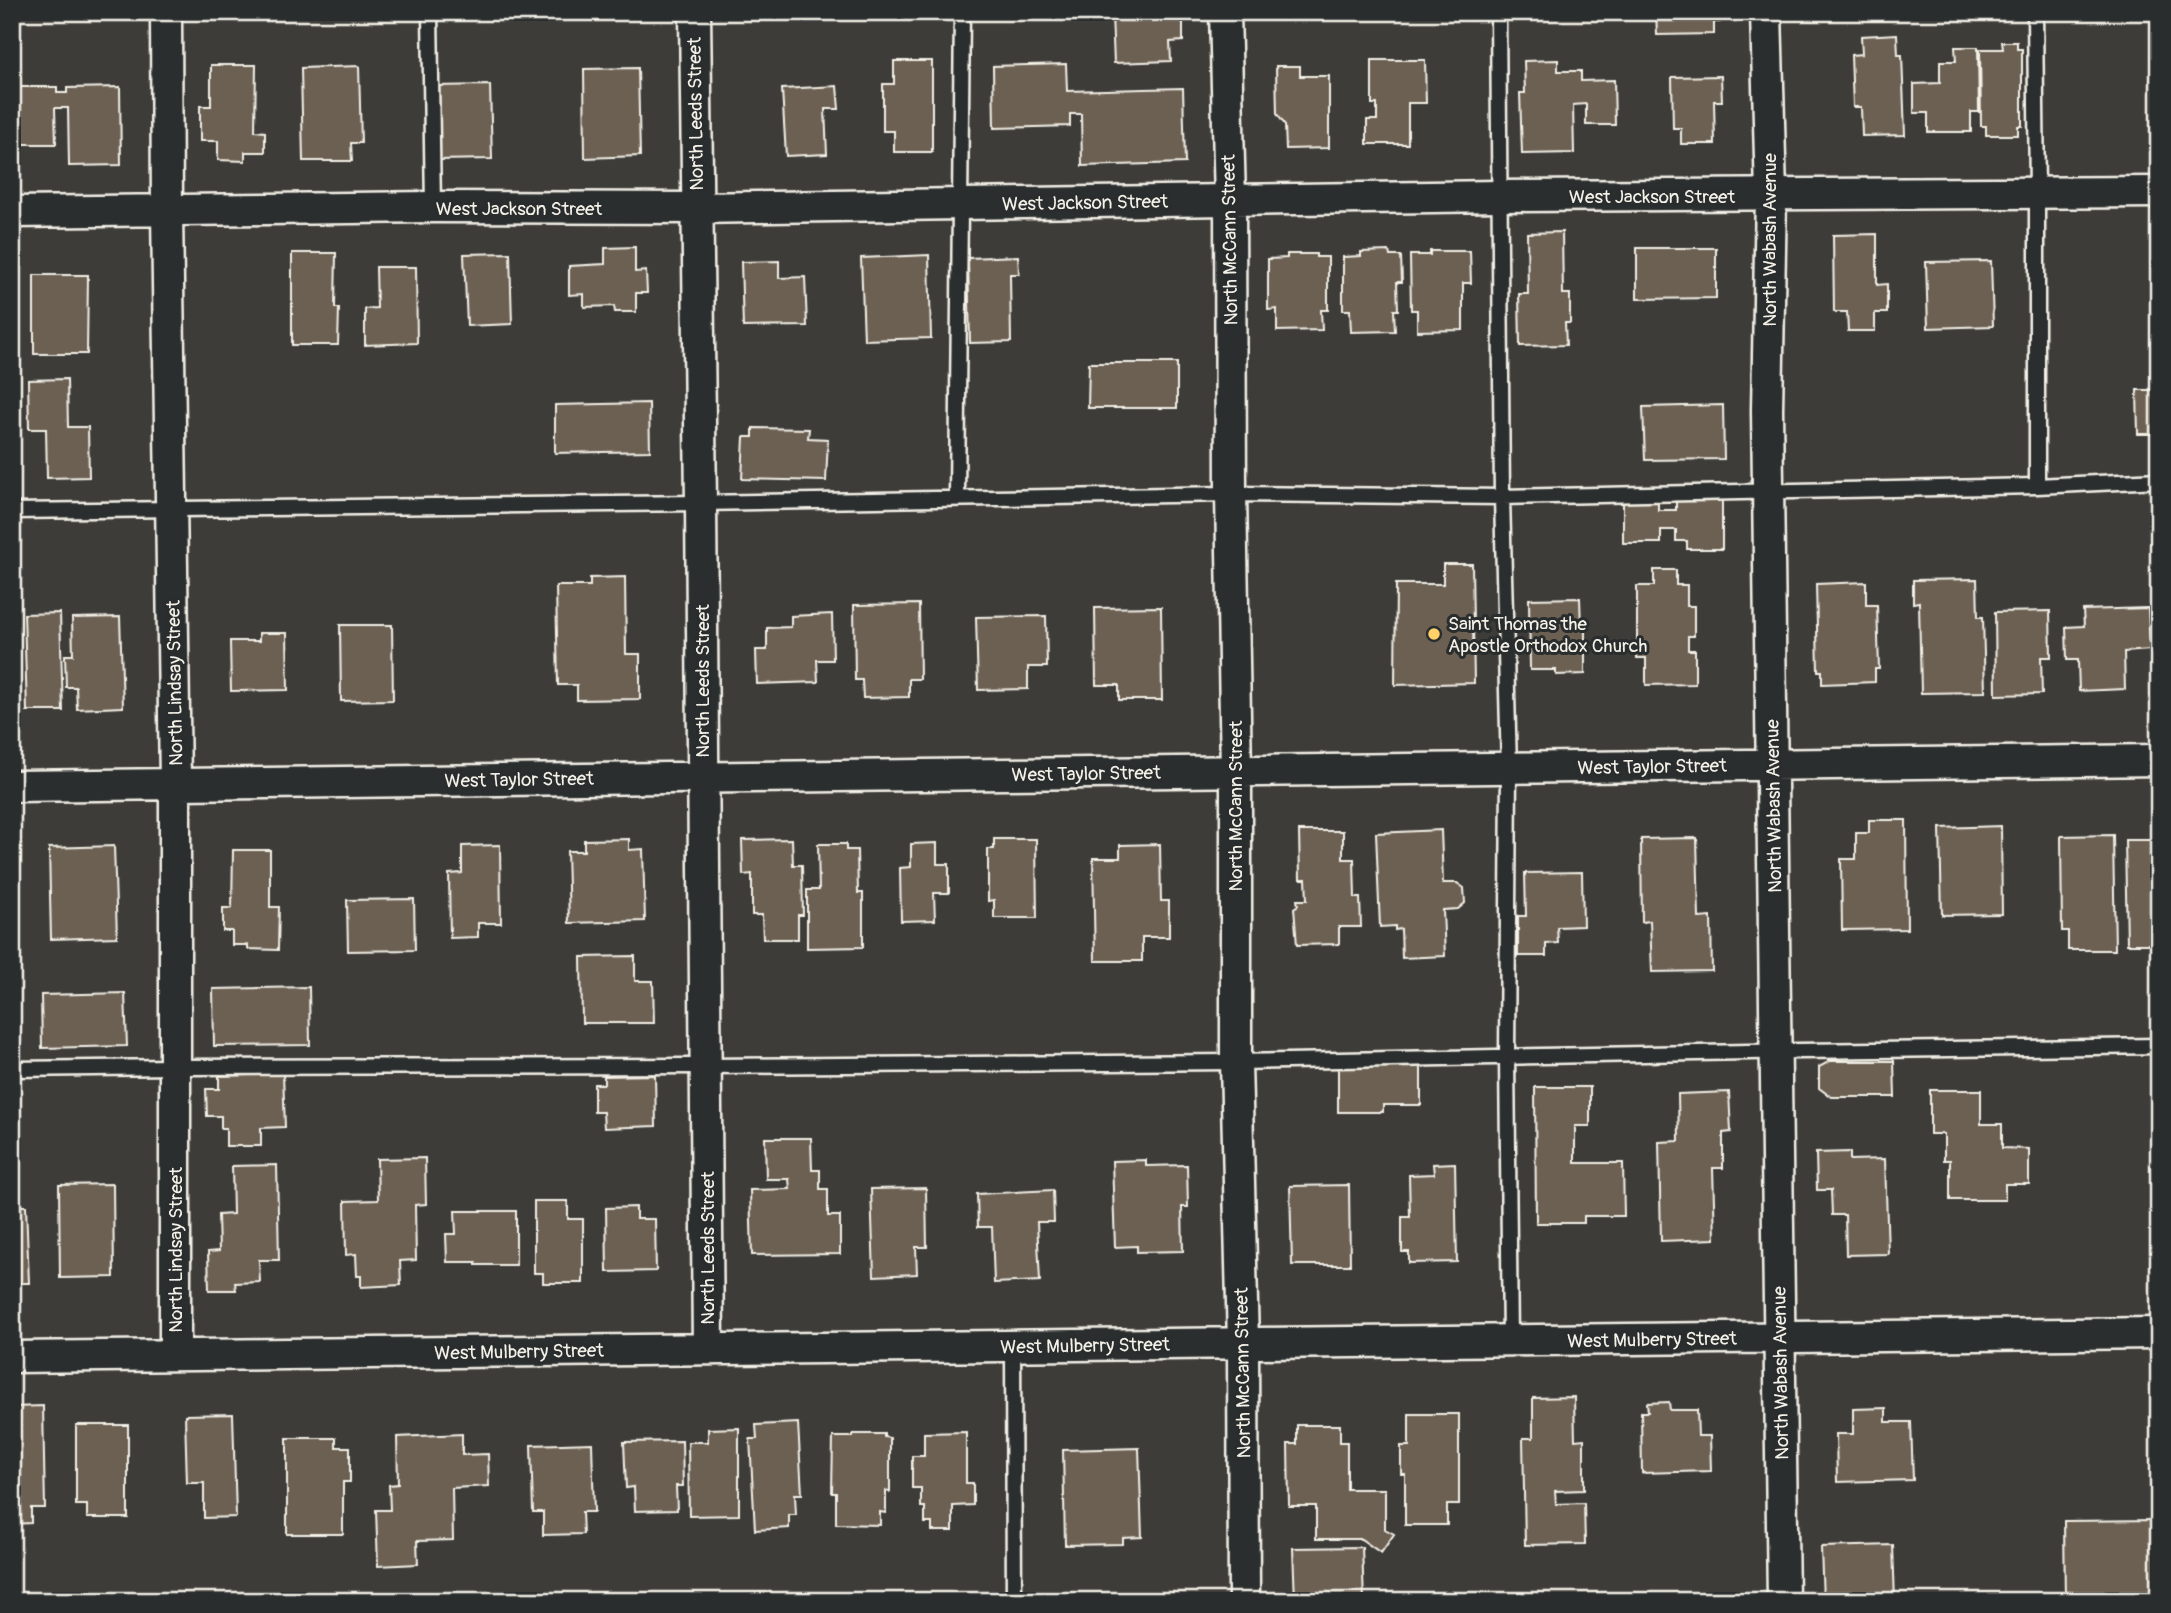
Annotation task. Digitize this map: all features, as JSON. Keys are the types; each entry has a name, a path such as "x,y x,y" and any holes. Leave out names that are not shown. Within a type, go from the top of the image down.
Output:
{"street":[{"name":"North Lindsay Street","path":"166,12 175,784 175,1354"},
{"name":"North Leeds Street","path":"695,12 708,1349"},
{"name":"North McCann Street","path":"1225,12 1230,200 1236,1062 1243,1343 1244,1601"},
{"name":"North Wabash Avenue","path":"1766,12 1771,195 1768,490 1783,1601"},
{"name":"West Jackson Street","path":"12,212 433,207 696,208 1499,196 2159,192"},
{"name":"West Taylor Street","path":"12,786 2159,760"},
{"name":"West Mulberry Street","path":"12,1357 2159,1333"}],"lane":[{"path":"430,12 433,207"},
{"path":"957,497 962,12"},
{"path":"1499,12 1502,497 1509,769 1507,1058 1510,1341"},
{"path":"2035,12 2038,194 2037,486"},
{"path":"12,511 1231,494 1502,497 2037,486 2159,480"},
{"path":"12,1069 1236,1062 2159,1046"},
{"path":"1013,1346 1014,1601"}],"building":[{"path":"1656,12 1720,12 1720,22 1714,22 1714,34 1657,35"},
{"path":"1183,13 1183,41 1170,42 1171,61 1114,63 1112,15"},
{"path":"1897,34 1898,55 1902,55 1905,135 1862,136 1861,107 1853,107 1851,55 1862,54 1861,36"},
{"path":"2002,42 2017,42 2017,49 2022,49 2022,126 2018,126 2018,135 1986,135 1986,126 1981,126 1980,49 2003,49"},
{"path":"1955,47 1978,47 1979,112 1971,112 1971,132 1928,132 1928,113 1914,113 1914,84 1940,83 1940,61 1956,61"},
{"path":"1372,60 1425,60 1426,103 1408,103 1408,144 1367,144 1367,120 1377,120 1377,104 1372,104"},
{"path":"1558,60 1558,71 1581,71 1581,81 1614,80 1615,125 1586,125 1586,104 1573,105 1574,153 1522,154 1520,93 1525,93 1524,61"},
{"path":"894,61 932,61 932,152 894,152 894,131 883,131 883,84 894,84"},
{"path":"1066,64 1067,91 1183,88 1185,163 1082,166 1081,114 1070,114 1070,126 994,128 993,66"},
{"path":"211,65 256,65 255,131 265,132 265,152 245,152 245,161 218,160 218,141 200,141 200,106 211,106"},
{"path":"359,66 361,143 351,143 352,161 303,161 301,68"},
{"path":"1276,66 1300,66 1300,76 1329,76 1329,148 1286,149 1285,125 1277,114"},
{"path":"638,68 640,156 585,158 584,69"},
{"path":"1721,76 1722,101 1714,101 1715,144 1681,144 1681,128 1673,128 1672,77"},
{"path":"490,85 492,159 436,160 435,86"},
{"path":"837,86 839,109 825,109 827,154 786,156 782,89"},
{"path":"12,87 57,87 57,93 67,93 67,88 120,87 121,165 69,166 68,108 55,108 56,144 12,144"},
{"path":"1562,232 1563,294 1570,294 1570,323 1565,323 1566,345 1520,346 1519,294 1528,294 1527,233"},
{"path":"1877,234 1877,285 1887,284 1887,313 1875,313 1875,331 1848,331 1847,312 1834,312 1833,235"},
{"path":"635,247 635,272 646,271 647,293 636,293 636,312 615,312 614,306 584,307 584,294 569,295 569,266 605,264 605,248"},
{"path":"1637,248 1716,248 1716,298 1637,299"},
{"path":"1389,251 1390,256 1401,256 1402,282 1397,282 1398,310 1394,310 1395,331 1351,332 1350,310 1343,310 1343,257 1361,256 1361,252"},
{"path":"1430,251 1470,251 1471,283 1463,283 1463,330 1417,331 1417,310 1411,310 1410,255 1430,255"},
{"path":"292,253 336,253 335,308 339,308 338,345 292,345"},
{"path":"510,253 512,324 467,326 464,254"},
{"path":"1287,254 1316,254 1316,257 1328,257 1328,310 1321,310 1322,330 1277,331 1277,309 1268,310 1268,259 1287,258"},
{"path":"929,255 931,338 864,340 861,258"},
{"path":"1018,256 1019,274 1010,274 1011,342 970,343 968,258"},
{"path":"779,261 779,278 805,277 807,326 743,327 741,262"},
{"path":"1991,261 1993,326 1928,328 1926,262"},
{"path":"376,267 416,267 417,343 365,345 365,309 377,308"},
{"path":"34,275 88,275 87,354 34,354"},
{"path":"1089,363 1177,363 1177,408 1088,408"},
{"path":"67,379 68,427 88,427 89,477 47,478 46,429 29,429 28,380"},
{"path":"2137,390 2159,390 2159,434 2138,434"},
{"path":"649,403 650,451 555,453 555,405"},
{"path":"1723,405 1724,459 1645,460 1643,407"},
{"path":"753,428 809,429 808,438 828,439 826,481 742,479 744,437 753,437"},
{"path":"1676,497 1722,497 1722,549 1687,549 1687,541 1676,541 1676,530 1661,530 1661,543 1623,543 1623,502 1658,502 1658,510 1676,510"},
{"name":"Saint Thomas the Apostle Orthodox Church","path":"1443,564 1472,564 1474,683 1395,685 1396,584 1443,584"},
{"path":"1654,570 1676,570 1676,585 1687,585 1687,606 1694,606 1694,636 1688,636 1688,650 1695,650 1695,684 1646,685 1646,658 1637,658 1637,586 1654,586"},
{"path":"625,577 626,654 640,654 640,699 577,700 577,685 558,685 556,586 590,586 590,578"},
{"path":"1977,579 1978,617 1983,617 1985,692 1921,693 1919,602 1913,603 1913,580"},
{"path":"1866,582 1866,605 1877,605 1879,669 1875,669 1875,682 1822,684 1822,671 1818,671 1816,584"},
{"path":"1580,598 1581,627 1585,627 1585,674 1556,675 1556,670 1530,670 1529,599"},
{"path":"919,604 920,679 909,679 909,697 863,698 862,680 855,680 854,605"},
{"path":"1161,607 1162,700 1119,700 1119,685 1096,685 1095,608"},
{"path":"2148,608 2150,650 2124,652 2125,689 2079,691 2078,660 2067,660 2066,627 2084,626 2083,610"},
{"path":"2050,611 2051,657 2041,657 2042,694 1996,695 1995,612"},
{"path":"60,613 63,711 27,711 24,614"},
{"path":"832,614 833,660 817,660 818,682 757,684 756,650 767,650 767,628 791,627 791,616"},
{"path":"1046,616 1047,667 1028,667 1028,689 978,690 976,617"},
{"path":"120,617 123,707 77,709 76,687 66,687 65,655 73,655 72,618"},
{"path":"340,625 392,625 393,700 341,701"},
{"path":"259,633 287,633 288,690 231,691 230,641 259,641"},
{"path":"1869,820 1906,820 1907,929 1842,930 1841,859 1856,859 1856,833 1869,833"},
{"path":"2001,826 2002,914 1942,915 1940,828"},
{"path":"1441,830 1443,883 1457,883 1464,888 1465,903 1458,909 1443,910 1445,956 1402,958 1401,929 1395,930 1395,926 1380,927 1376,833"},
{"path":"1299,831 1343,831 1343,859 1354,859 1355,898 1360,898 1361,927 1339,927 1339,944 1297,945 1294,908 1298,905 1297,900 1307,900 1306,879 1300,879"},
{"path":"2113,835 2115,950 2068,950 2068,931 2062,931 2061,836"},
{"path":"1697,838 1699,918 1711,917 1712,971 1652,972 1650,921 1642,922 1641,839"},
{"path":"629,839 629,850 643,849 645,921 569,923 567,851 584,851 584,840"},
{"path":"792,839 793,865 802,865 803,915 798,915 798,939 763,939 762,915 752,915 752,874 743,875 742,840"},
{"path":"994,839 1036,839 1037,918 994,918 994,900 988,901 988,849 994,849"},
{"path":"2125,840 2159,840 2159,944 2127,944"},
{"path":"937,843 937,864 949,864 949,893 934,893 935,920 901,921 900,868 911,867 911,844"},
{"path":"818,844 846,844 846,850 857,850 858,893 863,893 863,947 807,948 807,890 819,890"},
{"path":"1160,844 1161,901 1169,901 1169,937 1142,937 1142,961 1095,961 1093,858 1120,858 1120,845"},
{"path":"500,845 501,923 478,923 478,937 450,938 449,874 462,873 462,846"},
{"path":"114,846 117,937 51,939 49,848"},
{"path":"233,850 270,850 270,907 279,907 278,950 248,949 248,945 232,945 232,931 223,931 223,908 232,908"},
{"path":"1582,872 1583,926 1557,927 1558,943 1546,944 1546,956 1518,956 1518,916 1526,916 1525,873"},
{"path":"414,899 415,950 348,951 347,900"},
{"path":"635,956 635,981 653,981 654,1023 582,1023 581,957"},
{"path":"309,987 310,1045 214,1046 213,989"},
{"path":"125,993 127,1046 42,1048 41,995"},
{"path":"1830,1061 1894,1061 1895,1097 1831,1097 1819,1088 1819,1067"},
{"path":"1338,1065 1421,1065 1421,1105 1383,1105 1383,1112 1338,1112"},
{"path":"283,1074 285,1127 261,1128 261,1146 226,1146 226,1128 221,1128 221,1116 207,1116 206,1089 219,1089 219,1076"},
{"path":"655,1075 656,1126 604,1128 603,1112 594,1112 594,1084 604,1084 604,1076"},
{"path":"1535,1087 1590,1087 1590,1126 1575,1126 1575,1163 1623,1163 1624,1216 1584,1216 1584,1223 1536,1223"},
{"path":"1930,1090 1981,1090 1981,1124 2002,1124 2002,1148 2029,1149 2029,1184 2005,1184 2005,1200 1950,1200 1950,1160 1944,1160 1944,1134 1930,1134"},
{"path":"1729,1092 1731,1132 1723,1133 1723,1168 1713,1168 1715,1239 1661,1241 1659,1142 1679,1141 1678,1094"},
{"path":"765,1138 811,1138 812,1170 820,1170 820,1189 828,1189 828,1216 840,1216 840,1254 752,1255 750,1190 790,1189 789,1179 766,1179"},
{"path":"1850,1152 1850,1160 1885,1159 1888,1254 1846,1255 1845,1215 1832,1215 1831,1190 1817,1190 1816,1153"},
{"path":"425,1158 426,1204 415,1205 416,1260 400,1261 401,1285 361,1287 361,1276 357,1276 356,1254 346,1255 345,1201 378,1200 377,1159"},
{"path":"1146,1160 1146,1166 1187,1165 1188,1207 1182,1207 1183,1251 1137,1252 1137,1246 1115,1247 1112,1161"},
{"path":"1455,1163 1457,1262 1409,1263 1409,1252 1402,1252 1402,1217 1410,1217 1409,1175 1434,1174 1433,1164"},
{"path":"277,1165 279,1260 259,1260 260,1282 235,1283 236,1290 209,1290 208,1252 219,1251 218,1215 233,1214 232,1166"},
{"path":"113,1184 114,1277 60,1278 59,1185"},
{"path":"1349,1185 1350,1265 1292,1265 1290,1186"},
{"path":"926,1188 927,1247 916,1247 917,1274 874,1276 871,1189"},
{"path":"1053,1190 1054,1222 1037,1222 1040,1281 994,1283 992,1227 978,1227 977,1194"},
{"path":"534,1201 568,1201 568,1219 583,1219 583,1283 543,1283 543,1273 534,1273"},
{"path":"12,1206 26,1206 29,1283 12,1283"},
{"path":"636,1207 636,1219 655,1219 656,1271 607,1272 606,1208"},
{"path":"455,1211 516,1211 516,1265 447,1262 446,1234 456,1234"},
{"path":"1574,1397 1575,1440 1584,1439 1584,1490 1555,1491 1556,1504 1584,1503 1585,1544 1525,1545 1523,1438 1533,1438 1533,1398"},
{"path":"1669,1402 1670,1410 1697,1410 1698,1436 1710,1436 1711,1471 1642,1473 1641,1412 1648,1412 1647,1403"},
{"path":"43,1406 45,1508 31,1508 31,1523 12,1524 12,1407"},
{"path":"1886,1408 1886,1422 1911,1422 1913,1480 1837,1482 1836,1434 1853,1434 1853,1409"},
{"path":"233,1414 236,1517 204,1518 204,1483 187,1483 185,1415"},
{"path":"1409,1414 1459,1414 1459,1505 1447,1505 1447,1525 1405,1525 1405,1474 1401,1474 1401,1446 1409,1446"},
{"path":"798,1423 802,1494 795,1494 796,1515 789,1515 789,1528 755,1530 750,1439 757,1439 756,1425"},
{"path":"76,1425 128,1425 128,1518 87,1518 87,1505 76,1505"},
{"path":"1297,1425 1340,1425 1340,1442 1347,1442 1347,1489 1385,1489 1385,1529 1394,1534 1381,1553 1361,1539 1316,1539 1316,1506 1289,1506 1288,1444 1297,1444"},
{"path":"739,1428 739,1515 689,1516 688,1442 708,1442 708,1429"},
{"path":"966,1432 966,1483 973,1483 973,1505 953,1506 953,1531 932,1531 932,1523 925,1523 925,1507 921,1507 921,1488 912,1488 912,1456 924,1456 924,1433"},
{"path":"462,1434 462,1455 488,1454 489,1486 452,1488 453,1540 417,1541 418,1564 378,1566 376,1510 390,1510 389,1485 398,1484 397,1437"},
{"path":"853,1434 884,1434 884,1437 890,1438 890,1492 886,1491 886,1513 880,1512 880,1525 836,1524 836,1493 832,1493 833,1437 853,1437"},
{"path":"287,1438 336,1438 336,1447 350,1447 350,1482 343,1482 343,1534 287,1534"},
{"path":"682,1441 683,1486 676,1486 677,1510 635,1511 634,1487 626,1488 624,1442"},
{"path":"592,1443 594,1512 582,1512 583,1534 543,1535 543,1512 533,1512 531,1445"},
{"path":"1139,1448 1142,1537 1123,1538 1123,1544 1065,1545 1063,1450"},
{"path":"2159,1520 2159,1599 2065,1600 2064,1521"},
{"path":"1893,1545 1895,1601 1823,1601 1821,1547"},
{"path":"1362,1547 1364,1601 1295,1601 1293,1548"}],"place":[{"name":"Saint Thomas the Apostle Orthodox Church","path":"1434,634"}]}
